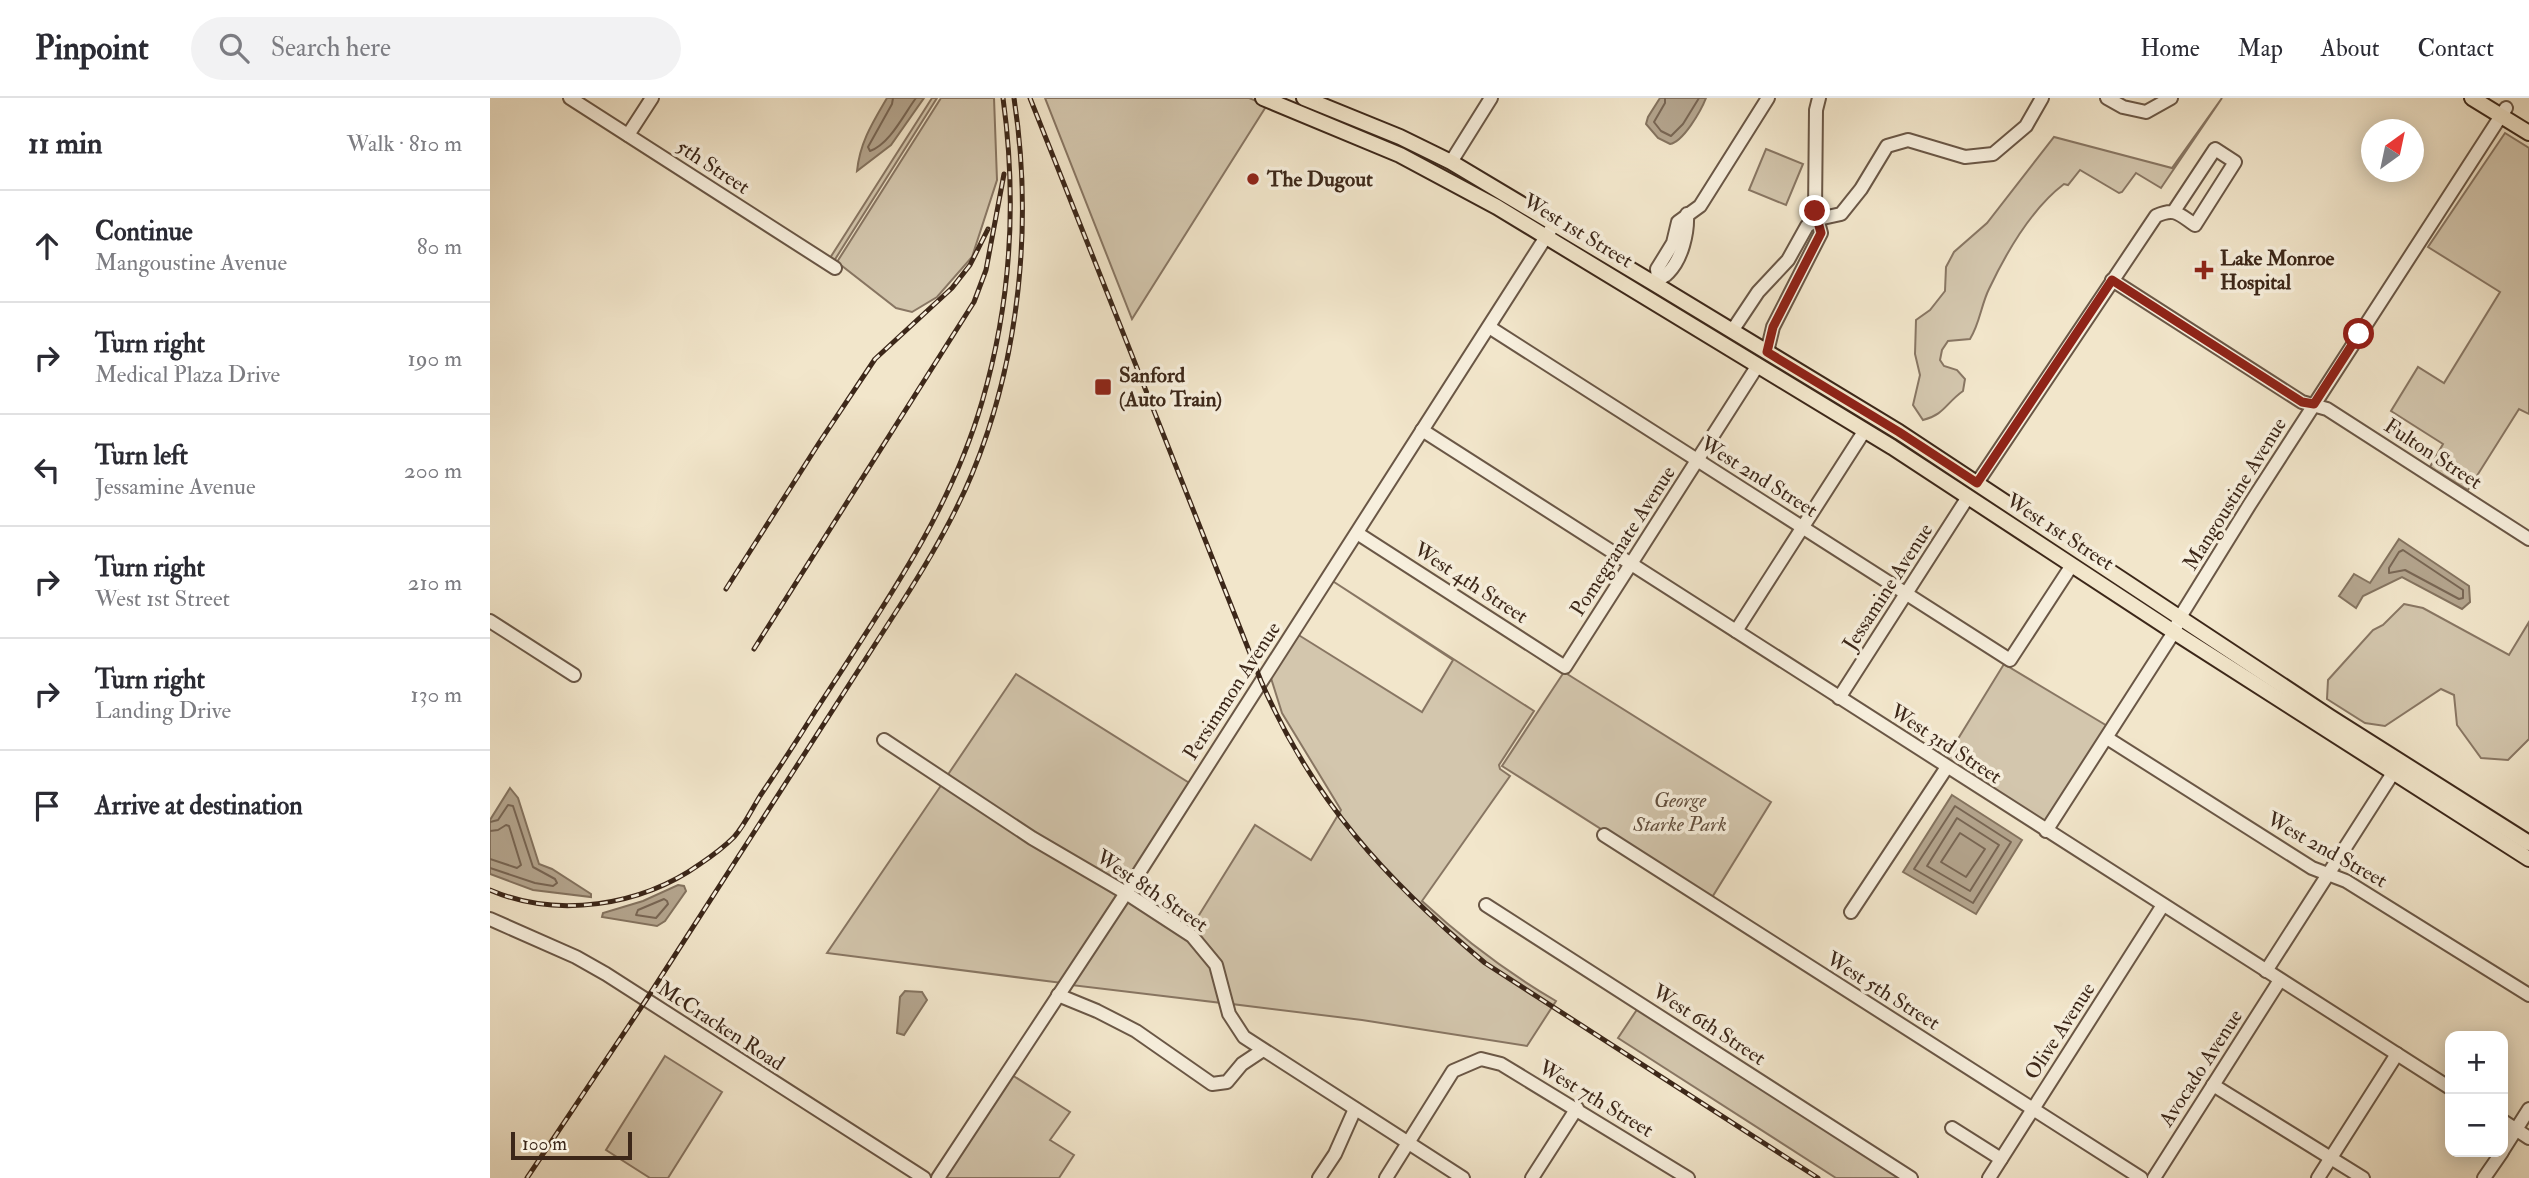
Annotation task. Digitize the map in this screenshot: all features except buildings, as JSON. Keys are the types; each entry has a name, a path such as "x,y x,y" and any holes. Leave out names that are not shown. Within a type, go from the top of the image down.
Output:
{"main road":[{"name":"West 1st Street","path":"1263,98 1422,165 1547,237 1865,430 2529,859"},
{"name":"West 1st Street","path":"1304,98 1400,137 1451,162 1657,281 1732,331 1977,483 2330,717 2529,843"},
{"path":"2472,98 2529,122"},
{"path":"2490,98 2529,133"},
{"path":"1758,365 1772,363 1788,372 1801,372"},
{"path":"1918,464 1933,468 1958,483 1977,483"},
{"path":"1968,497 1982,496 1995,503 2012,506"},
{"path":"2393,773 2409,774 2422,782 2432,782"}],"street":[{"name":"5th Street","path":"570,98 835,268"},
{"path":"628,135 652,98"},
{"path":"1451,162 1491,98"},
{"path":"1657,281 1668,273 1680,252 1688,230 1687,214 1700,206 1768,98"},
{"path":"1767,352 1773,327 1821,233 1815,211 1816,110 1819,98"},
{"path":"1732,331 1758,292 1787,260 1807,226 1818,219 1841,214 1861,189 1887,146 1908,140 1965,157 1993,154 2026,126 2042,98"},
{"path":"2107,98 2123,107 2146,112 2171,98"},
{"name":"Mangoustine Avenue","path":"2046,831 2174,632 2180,617 2314,404 2503,112"},
{"path":"1977,483 2156,216 2166,211 2174,211 2195,225 2235,162 2215,149 2174,211"},
{"name":"Persimmon Avenue","path":"938,1178 1126,893 1556,223"},
{"name":"Fulton Street","path":"2112,280 2302,402 2327,409 2529,538"},
{"name":"West 2nd Street","path":"1489,327 2010,660 2072,565"},
{"name":"Pomegranate Avenue","path":"1565,667 1758,365"},
{"name":"West 3rd Street","path":"1422,430 2445,1085"},
{"path":"1736,631 1865,430"},
{"name":"Jessamine Avenue","path":"1839,698 1968,497"},
{"name":"West 4th Street","path":"1357,533 1565,667"},
{"path":"490,621 574,675"},
{"name":"West 2nd Street","path":"2107,738 2312,868 2346,881 2529,995"},
{"name":"West 8th Street","path":"884,740 1032,838 1126,893 1192,936 1210,955 1221,977 1233,1021 1244,1037 1463,1178"},
{"path":"1851,912 1947,767"},
{"path":"2266,971 2393,773"},
{"name":"West 5th Street","path":"1604,835 2141,1178"},
{"name":"West 6th Street","path":"1486,905 1911,1178"},
{"name":"Olive Avenue","path":"1989,1178 2163,905"},
{"name":"McCracken Road","path":"490,919 576,957 606,974 924,1178"},
{"name":"Avocado Avenue","path":"2154,1178 2280,980"},
{"path":"1058,995 1136,1031 1212,1084 1227,1082 1242,1064 1263,1050"},
{"path":"2318,1178 2397,1054"},
{"name":"West 7th Street","path":"1408,1143 1454,1071 1481,1059 1501,1064 1577,1108 1682,1176"},
{"path":"2213,1085 2363,1178"},
{"path":"1532,1178 1577,1108"},
{"path":"1319,1178 1335,1154 1355,1109"},
{"path":"2508,1142 2529,1109"},
{"path":"2508,1124 2529,1138"},
{"path":"1952,1128 2001,1159"},
{"path":"1386,1178 1408,1143"},
{"path":"2484,1178 2498,1157"}],"green space":[{"path":"932,98 937,98 834,261 830,258"},
{"path":"941,98 994,98 997,180 972,257 937,297 912,312 896,308 837,262"},
{"path":"1045,98 1249,98 1267,105 1132,319"},
{"path":"2222,98 2161,188 2136,173 2119,193 2080,170 2068,185 2064,184 2052,194 2031,218 2004,260 1986,295 1970,339 1948,341 1942,350 1940,360 1944,366 1957,370 1965,379 1963,391 1940,412 1923,420 1913,405 1920,375 1915,354 1916,320 1930,310 1945,291 1946,267 1954,252 1987,223 2054,137 2172,168"},
{"path":"2505,133 2529,148 2529,414 2519,409 2468,490 2430,467 2443,444 2391,411 2418,367 2444,383 2500,292 2428,247"},
{"path":"1766,149 1803,164 1786,205 1749,190"},
{"path":"1331,580 1534,711 1499,765 1500,769 1510,776 1422,901 1486,955 1556,1001 1527,1046 1362,1020 1232,1004 1225,974 1144,899 1191,928 1255,825 1311,860 1341,810 1282,713 1270,675 1297,634 1422,712 1453,660"},
{"path":"2404,604 2423,608 2509,655 2529,622 2529,739 2508,760 2481,758 2457,725 2454,695 2441,689 2385,726 2365,723 2327,699 2328,680 2373,630 2383,625"},
{"path":"2004,664 2109,727 2046,825 1945,760"},
{"name":"George Starke Park","path":"1564,672 1771,802 1711,899 1502,766"},
{"path":"1016,674 1191,784 1125,887 1035,834 947,776"},
{"path":"942,784 1120,895 1062,983 827,953"},
{"path":"1127,899 1189,940 1212,967 1222,1003 1071,985"},
{"path":"1638,1008 1902,1178 1836,1178 1618,1038"},
{"path":"665,1056 722,1092 668,1178 650,1178 606,1150"},
{"path":"1012,1075 1070,1112 1050,1140 1074,1155 1059,1178 944,1178"}],"water":[{"path":"887,98 924,98 891,145 857,171 864,141"},
{"path":"1660,98 1706,98 1686,132 1670,144 1658,138 1646,124"},
{"path":"2399,539 2469,586 2470,602 2462,609 2402,577 2363,596 2356,608 2339,596 2354,574 2370,583"},
{"path":"510,788 518,798 539,864 552,869 591,894 591,897 533,890 490,874 490,820"},
{"path":"1952,795 2022,840 1976,914 1903,872"},
{"path":"678,885 684,886 686,891 665,921 657,926 602,917 603,913 643,901"},
{"path":"905,991 922,992 927,1000 904,1035 897,1033 900,997"}],"railway":[{"path":"490,890 516,899 570,906 625,898 652,890 700,864 730,841 745,823 910,562 932,524 968,444 992,365 1009,251 1010,175 1003,98"},
{"path":"527,1178 646,1000 901,604 940,540 965,491 988,430 1001,384 1018,289 1022,193 1014,98"},
{"path":"1030,98 1261,681 1281,724 1329,801 1384,869 1485,963 1818,1178"},
{"path":"754,649 974,302 986,270 1004,174"},
{"path":"726,589 875,359 952,288 970,265 988,229"}],"place":[{"name":"The Dugout","path":"1253,179"},
{"name":"Lake Monroe Hospital","path":"2204,270"},
{"name":"Sanford (Auto Train)","path":"1103,387"}],"route":[{"path":"1815,211 1821,233 1773,327 1767,352 1977,483 2112,280 2302,402 2314,404 2359,334"}]}
